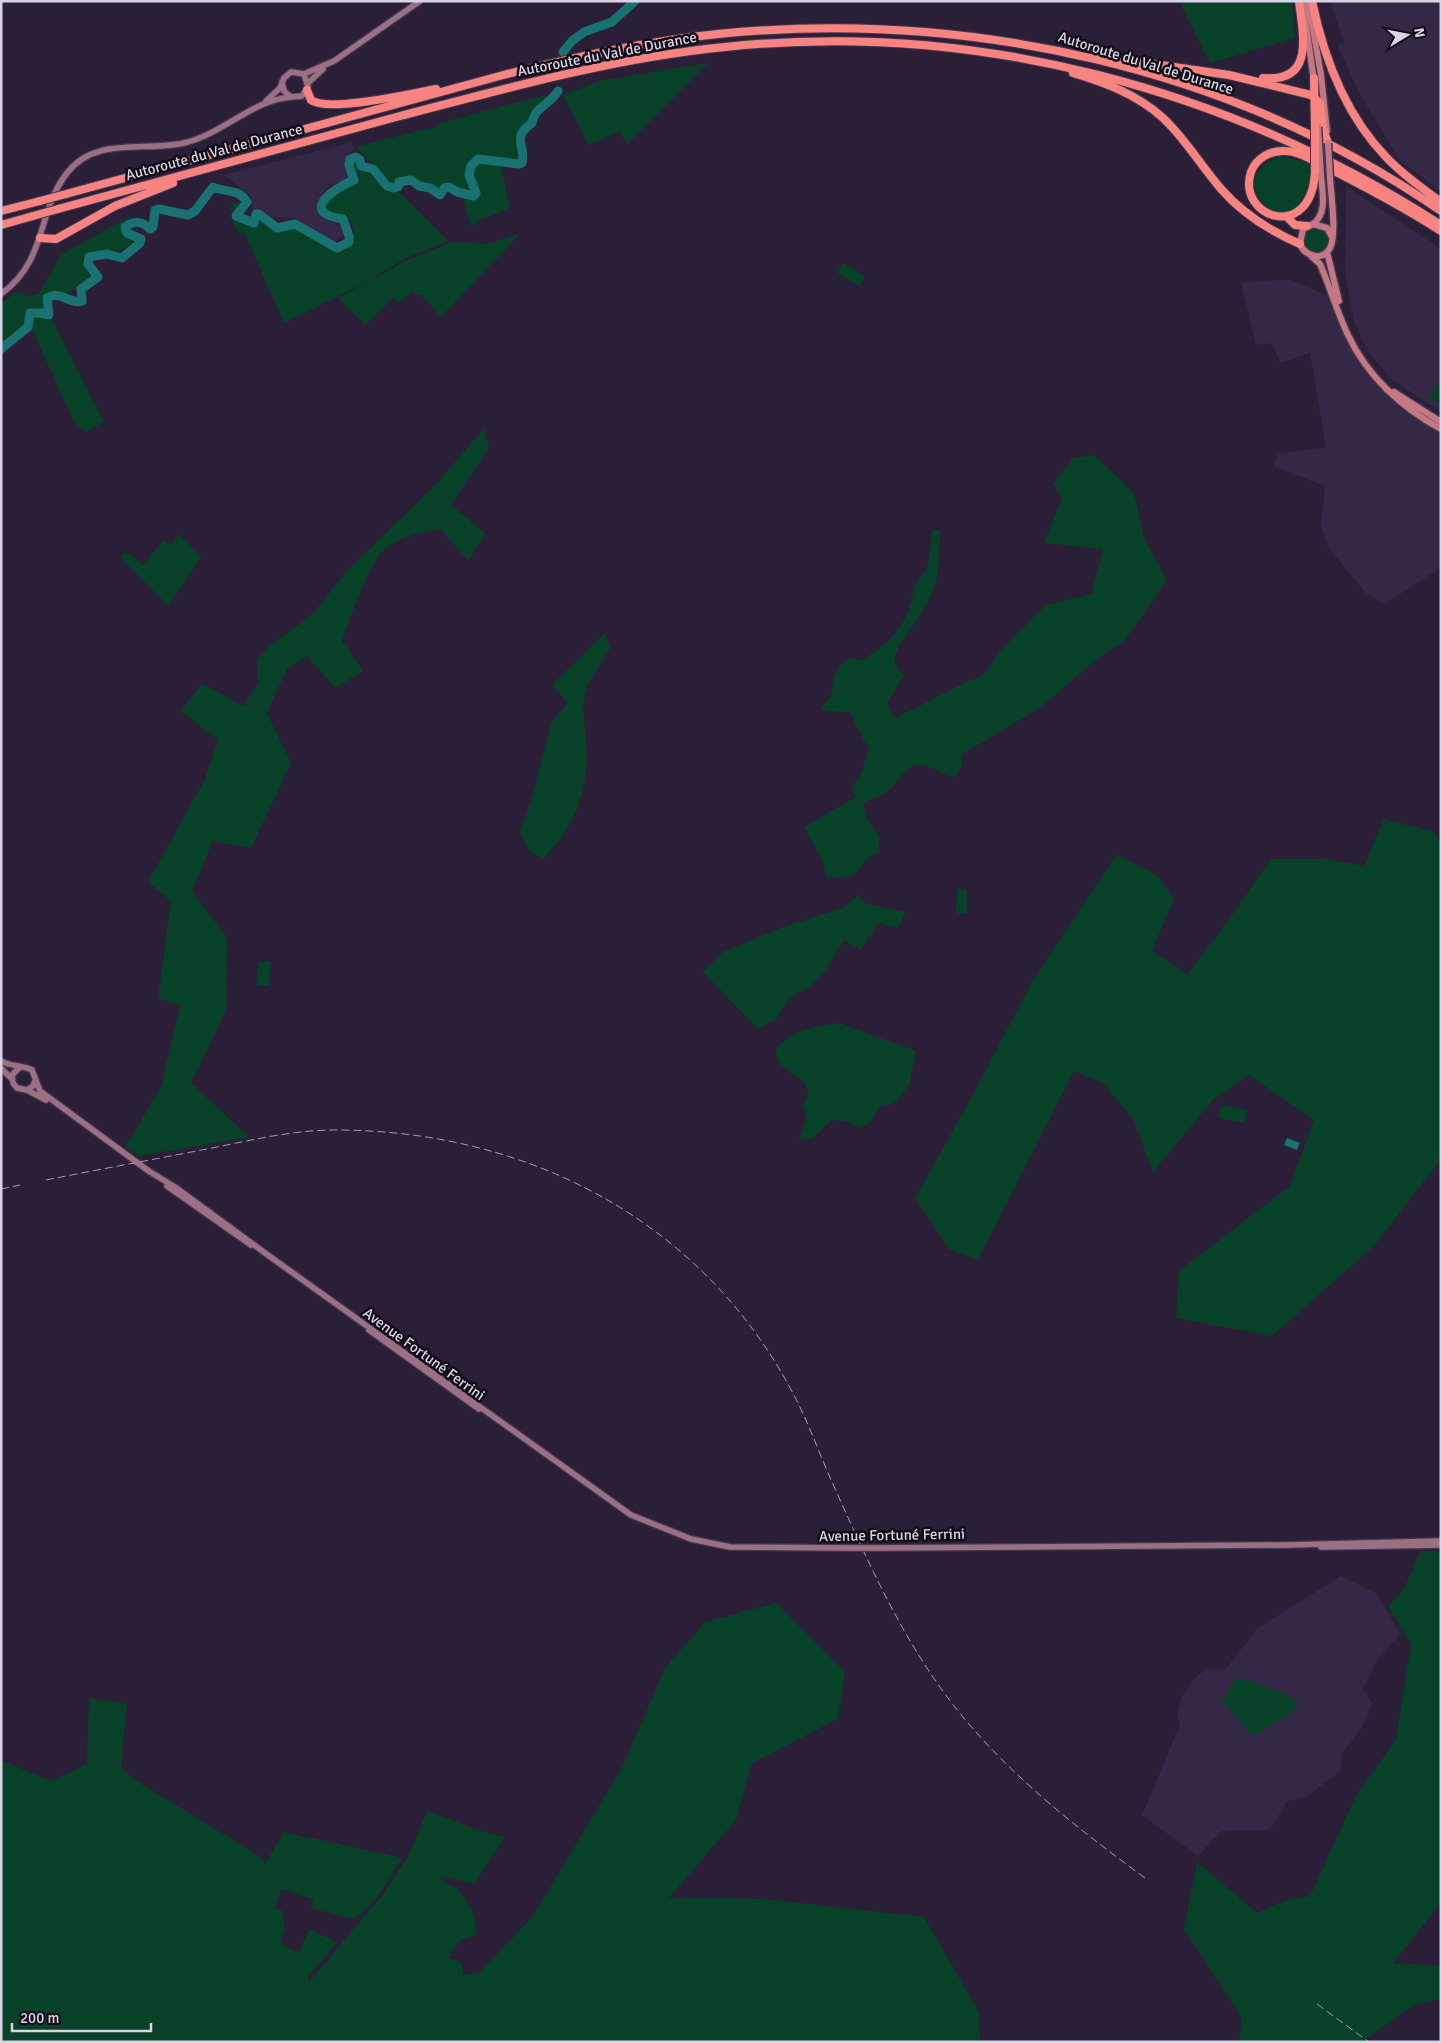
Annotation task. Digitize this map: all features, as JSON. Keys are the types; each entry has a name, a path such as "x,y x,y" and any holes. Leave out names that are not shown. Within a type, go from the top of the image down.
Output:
{"highway":[{"path":"1050,48 1229,74 1274,78 1285,76 1295,69 1303,53 1300,1"},
{"path":"1310,1 1335,80 1360,125 1387,158 1441,202"},
{"name":"Autoroute du Val de Durance","path":"1,212 507,74 573,58 655,43 741,32 833,28 915,31 994,39 1050,48 1160,78 1260,114 1353,158 1441,211"},
{"name":"Autoroute du Val de Durance","path":"1,225 555,76 658,56 726,46 795,42 872,42 958,49 1025,59 1075,69 1175,96 1251,124 1358,175 1441,225"},
{"path":"1025,59 1108,84 1142,102 1171,126 1222,191 1244,212 1275,234 1300,244"},
{"path":"308,87 309,97 315,103 346,103 398,96 507,74"},
{"path":"1229,74 1288,88 1315,98"},
{"path":"1314,78 1315,98 1321,128 1328,143"},
{"path":"1321,128 1318,173 1309,202 1298,212 1286,216 1272,215 1260,208 1252,199 1250,187 1250,178 1254,165 1264,157 1280,151 1296,153 1341,174 1441,231"},
{"path":"43,228 42,238 56,239 115,206 152,190 294,145"},
{"path":"1286,216 1295,225 1310,225"}],"main road":[{"path":"258,106 278,98 299,97 334,61 420,1"},
{"path":"1300,1 1314,78"},
{"path":"1310,1 1321,75 1321,128"},
{"path":"43,228 62,180 76,163 86,157 106,149 165,146 193,141 273,96 291,72 304,74 334,61"},
{"path":"304,74 308,87"},
{"path":"282,82 284,91 291,97"},
{"path":"1311,256 1320,256 1327,252 1332,237 1328,143"},
{"path":"1318,173 1323,210 1321,216 1300,234 1300,244 1305,252 1320,264 1348,336 1377,380 1404,405 1441,429"},
{"path":"1310,225 1327,228 1332,237"},
{"path":"1,294 24,274 42,238"},
{"path":"1327,252 1341,307 1351,333 1366,360 1378,376 1395,393 1441,422"},
{"path":"1,1061 32,1070 36,1080 33,1086 27,1090 17,1088 12,1079 1,1068"},
{"path":"12,1079 14,1072 20,1068"},
{"name":"Avenue Fortuné Ferrini","path":"36,1080 40,1091 118,1149 183,1193 631,1515 691,1539 730,1547 752,1549 1288,1545 1441,1541"},
{"name":"Avenue Fortuné Ferrini","path":"27,1090 38,1095 118,1149"},
{"name":"Avenue Fortuné Ferrini","path":"1288,1545 1335,1548 1441,1545"}],"shaded area":[{"path":"1179,1 1292,1 1295,38 1210,63"},
{"path":"1330,1 1441,1 1441,192 1399,159 1361,96 1339,49 1338,44 1344,43"},
{"path":"708,63 627,144 620,131 589,145 563,95 599,81"},
{"path":"546,95 552,100 536,109 530,123 523,130 518,144 522,162 477,158 469,169 474,191 473,195 446,186 442,188 439,194 431,187 418,184 409,178 400,180 395,187 356,147 429,128 431,130 440,123"},
{"path":"352,142 354,149 346,155 350,180 331,184 317,202 321,216 343,228 345,234 334,242 295,218 253,217 251,196 224,175"},
{"path":"1280,156 1311,164 1312,184 1302,204 1288,212 1281,213 1268,209 1263,204 1256,193 1253,179 1266,163"},
{"path":"356,159 362,169 372,170 386,187 396,189 448,241 404,259 366,282 284,323 244,232 240,233 233,224 231,204 245,201 236,215 238,219 256,224 258,215 270,226 278,229 293,224 336,251 342,250 351,244 354,229 347,219 327,212 327,202 342,189 359,181 360,176 352,166 352,160"},
{"path":"479,160 500,162 510,208 477,221 475,225 471,225 462,194 475,197 477,191 471,177 471,168"},
{"path":"1346,186 1441,249 1441,412 1390,378 1367,350 1354,321 1345,274"},
{"path":"131,216 133,221 123,229 123,234 134,242 119,251 90,253 82,259 90,278 68,294 52,292 47,295 45,301 48,314 29,313 27,326 1,348 1,304 16,292 28,296 38,294 62,254"},
{"path":"1311,228 1321,228 1328,235 1328,245 1321,252 1311,252 1304,245 1304,235"},
{"path":"520,234 441,317 421,294 418,296 413,291 399,303 394,297 365,325 338,298 405,261 448,244 458,242 487,244"},
{"path":"843,263 865,276 859,286 837,273"},
{"path":"1290,280 1326,295 1360,367 1400,408 1441,434 1441,568 1384,604 1366,593 1328,547 1321,526 1325,486 1274,466 1278,454 1326,447 1310,353 1280,363 1272,343 1256,345 1241,282"},
{"path":"38,313 47,317 50,316 104,422 86,432 76,426 30,325 30,315"},
{"path":"1437,384 1441,385 1441,406 1429,397"},
{"path":"484,428 489,448 451,505 486,534 468,560 440,529 398,541 386,548 380,555 367,578 342,641 363,671 335,688 307,656 287,669 267,713 291,763 251,848 213,841 192,891 227,938 226,1010 191,1083 249,1137 139,1156 125,1147 161,1087 180,1006 158,998 171,901 148,882 205,779 218,740 181,711 202,683 243,706 258,684 257,659 271,645 312,615 345,573 439,481"},
{"path":"1094,455 1134,493 1144,538 1167,580 1124,641 1098,658 1041,707 961,755 962,765 955,777 926,766 916,765 907,770 888,791 863,803 866,818 879,836 879,852 869,857 853,876 826,878 824,864 804,827 856,797 851,789 861,776 869,746 863,740 850,712 823,711 822,707 832,694 833,678 842,664 850,658 863,660 887,642 901,625 908,612 915,586 927,570 933,529 940,530 937,577 926,606 903,640 896,655 894,663 904,676 887,702 894,719 966,682 983,676 1001,650 1046,605 1091,594 1103,549 1044,543 1062,499 1053,484 1073,458"},
{"path":"179,534 201,557 168,606 121,558 126,552 143,565 164,540 170,545"},
{"path":"605,633 610,648 589,683 584,701 586,758 583,790 572,819 564,833 543,859 529,851 520,831 532,797 552,721 568,703 552,685"},
{"path":"1383,819 1435,832 1441,846 1441,1159 1375,1245 1272,1336 1176,1318 1179,1271 1290,1186 1314,1120 1249,1075 1214,1099 1153,1172 1132,1117 1102,1082 1074,1071 978,1260 949,1249 915,1198 974,1093 1032,982 1116,855 1157,875 1174,899 1152,951 1187,974 1220,932 1271,859 1323,859 1365,866"},
{"path":"957,889 967,889 967,914 956,913"},
{"path":"858,895 864,903 905,912 898,928 878,923 861,950 844,940 824,972 807,989 795,994 788,1000 776,1019 758,1029 703,972 723,952 784,927 845,907"},
{"path":"259,961 271,962 269,986 256,985"},
{"path":"839,1023 916,1051 909,1086 893,1104 881,1105 872,1120 861,1128 846,1121 831,1120 813,1138 799,1140 807,1115 802,1106 808,1095 806,1084 778,1062 776,1049 797,1033"},
{"path":"1221,1105 1247,1110 1245,1123 1219,1118"},
{"path":"1287,1138 1300,1143 1297,1150 1284,1145"},
{"path":"1421,1551 1441,1551 1441,1903 1393,1963 1441,1966 1441,1999 1415,2004 1362,2042 1239,2042 1242,2018 1184,1929 1197,1862 1257,1913 1287,1900 1310,1896 1356,1796 1396,1739 1411,1644 1388,1607 1403,1590"},
{"path":"1341,1576 1377,1594 1400,1634 1377,1660 1363,1689 1373,1704 1361,1729 1342,1754 1340,1771 1306,1797 1287,1801 1270,1830 1221,1831 1198,1856 1142,1815 1180,1725 1177,1714 1182,1696 1196,1677 1207,1669 1225,1670 1258,1628"},
{"path":"776,1603 845,1672 838,1719 752,1763 736,1820 669,1898 765,1899 924,1917 979,2012 980,2042 1,2042 1,1760 51,1781 87,1764 89,1698 127,1704 121,1768 141,1784 261,1857 265,1864 284,1832 402,1858 373,1902 352,1919 311,1908 314,1899 281,1889 275,1908 283,1911 285,1928 280,1943 299,1953 309,1929 337,1942 308,1977 309,1982 384,1893 411,1851 426,1813 430,1812 478,1830 505,1837 474,1884 442,1876 440,1879 463,1892 459,1892 470,1906 474,1917 477,1935 460,1940 448,1958 461,1962 463,1976 479,1973 533,1916 623,1766 665,1668 705,1622"},
{"path":"1242,1678 1288,1695 1296,1701 1296,1710 1255,1735 1249,1734 1222,1701 1235,1680"}],"waterway":[{"path":"563,52 572,41 584,32 612,22 635,1"},
{"path":"1,349 28,327 30,313 49,315 47,298 61,296 73,301 82,301 81,289 98,277 88,264 89,257 107,254 122,258 140,243 141,239 127,233 125,227 138,222 150,229 153,227 155,210 159,209 188,215 195,211 213,187 236,193 244,198 247,202 236,216 254,223 256,214 259,214 277,228 295,224 337,248 349,242 349,236 343,219 323,212 321,206 330,194 354,180 349,165 350,159 356,157 360,160 361,166 373,169 387,186 394,188 398,187 399,182 411,180 419,186 430,188 440,195 444,188 449,187 457,192 474,196 476,193 469,175 471,166 478,159 522,163 523,152 520,138 522,133 532,123 539,109 551,100 558,91"}],"railway":[{"path":"46,1180 273,1136 319,1130 335,1130 407,1134 477,1147 543,1169 605,1199 663,1237 714,1284 759,1338 797,1401 853,1529 899,1621 925,1665 947,1697 971,1727 1025,1782 1083,1831 1145,1878"},
{"path":"1,1189 20,1185"},
{"path":"1317,2004 1369,2042"}]}
